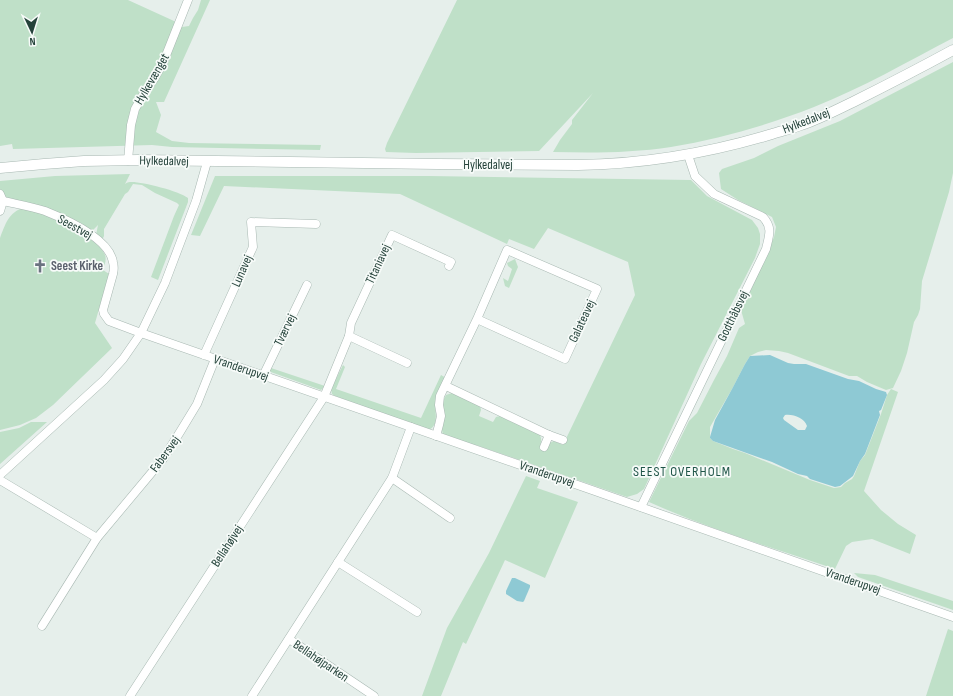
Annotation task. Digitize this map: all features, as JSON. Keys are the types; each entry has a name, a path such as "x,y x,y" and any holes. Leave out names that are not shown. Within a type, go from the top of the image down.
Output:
{"street":[{"name":"Hylkevænget","path":"128,160 131,125 135,109 163,63 188,0"},
{"name":"Hylkedalvej","path":"0,168 44,164 128,160 593,165 645,161 723,148 801,125 839,109 890,84 953,50"},
{"name":"Godthåbsvej","path":"641,508 766,249 769,235 769,224 763,217 714,194 695,176 688,155"},
{"path":"0,475 104,380 123,359 141,333 165,283 196,201 207,162"},
{"path":"0,211 1,198"},
{"name":"Seestvej","path":"1,198 44,211 83,229 98,240 108,250 113,260 113,274 103,310 104,314 109,321 141,333"},
{"name":"Lunavej","path":"204,355 253,247 251,222 316,224"},
{"name":"Titaniavej","path":"324,397 349,336 351,323 392,235 451,262 449,266"},
{"name":"Galateavej","path":"436,436 440,425 441,416 439,405 440,396 477,319 507,250 597,289 565,358 477,319"},
{"name":"Tværvej","path":"263,376 307,285"},
{"name":"Vranderupvej","path":"141,333 953,617"},
{"path":"349,336 407,363"},
{"name":"Fabersvej","path":"42,626 97,538 163,459 197,404 215,359"},
{"path":"446,386 549,435 564,440"},
{"name":"Bellahøjvej","path":"130,696 324,397"},
{"name":"Bellahøjparken","path":"252,696 392,478 411,427"},
{"path":"544,447 549,435"},
{"path":"392,478 450,518"},
{"path":"0,480 97,538"},
{"path":"338,562 417,612"},
{"name":"Bellahøjparken","path":"288,639 374,696"}],"green space":[{"path":"0,0 128,0 174,21 182,27 189,26 198,10 201,0 210,0 164,102 156,102 161,115 156,132 172,141 189,143 321,145 320,150 172,147 152,145 13,149 12,144 0,146"},
{"path":"457,0 953,0 953,38 832,100 779,120 744,131 689,144 656,149 627,151 553,152 572,124 572,120 593,93 539,151 386,152 385,149 387,143"},
{"path":"953,62 953,173 949,192 922,281 920,309 914,322 901,371 893,388 886,390 857,376 849,376 788,353 766,350 750,356 710,427 710,438 713,441 810,480 834,488 841,487 852,479 860,461 865,455 887,395 891,389 898,392 864,491 881,510 898,524 916,535 910,554 872,539 852,542 846,546 835,569 718,530 649,502 689,421 697,413 727,356 739,328 745,324 741,310 774,237 776,227 772,217 738,200 721,189 719,173 722,169 754,158 778,146 840,121"},
{"path":"130,174 125,184 128,182 137,182 152,185 188,198 188,202 158,280 151,277 179,205 177,203 142,185 133,184 125,194 104,229 104,236 102,240 96,235 98,225 91,232 6,199 0,191 0,181 55,176"},
{"path":"215,176 429,176 691,180 707,196 752,220 758,228 760,234 760,244 755,258 701,364 644,489 637,494 627,497 443,435 442,430 443,401 446,395 452,393 480,406 481,410 479,416 493,422 496,417 500,416 540,435 540,447 554,441 563,445 635,295 628,262 548,228 534,249 509,239 507,244 400,194 224,186 200,236 191,235"},
{"path":"24,208 69,226 88,237 102,249 106,259 103,270 109,274 95,323 112,348 53,405 36,418 20,425 0,430 0,238 11,215"},
{"path":"515,259 518,267 509,288 505,286 503,278 508,281 512,269 507,263"},
{"path":"343,365 345,367 336,389 421,418 441,375 446,378 436,403 436,421 434,425 429,430 335,396 332,394 331,389"},
{"path":"268,367 325,386 321,390 268,371"},
{"path":"31,422 47,422 0,464 0,432 19,428"},
{"path":"526,476 540,481 537,488 578,502 545,578 505,560 466,644 463,642 441,696 422,696 447,628 489,553"},
{"path":"854,573 875,575 953,601 953,610 858,577"},
{"path":"948,629 953,631 953,696 926,696"}],"water":[{"path":"770,355 788,363 806,364 848,379 859,381 886,392 887,395 881,410 879,411 880,415 865,454 853,476 840,486 835,487 810,479 807,476 798,474 772,462 713,441 710,438 715,420 750,356","holes":["785,415 798,417 804,421 807,426 805,430 798,430 784,420 783,418"]},
{"path":"512,578 530,585 523,602 517,601 506,594"}],"place":[{"name":"Seest Kirke","path":"40,266"}],"district":[{"name":"SEEST OVERHOLM","path":"682,471"}]}
